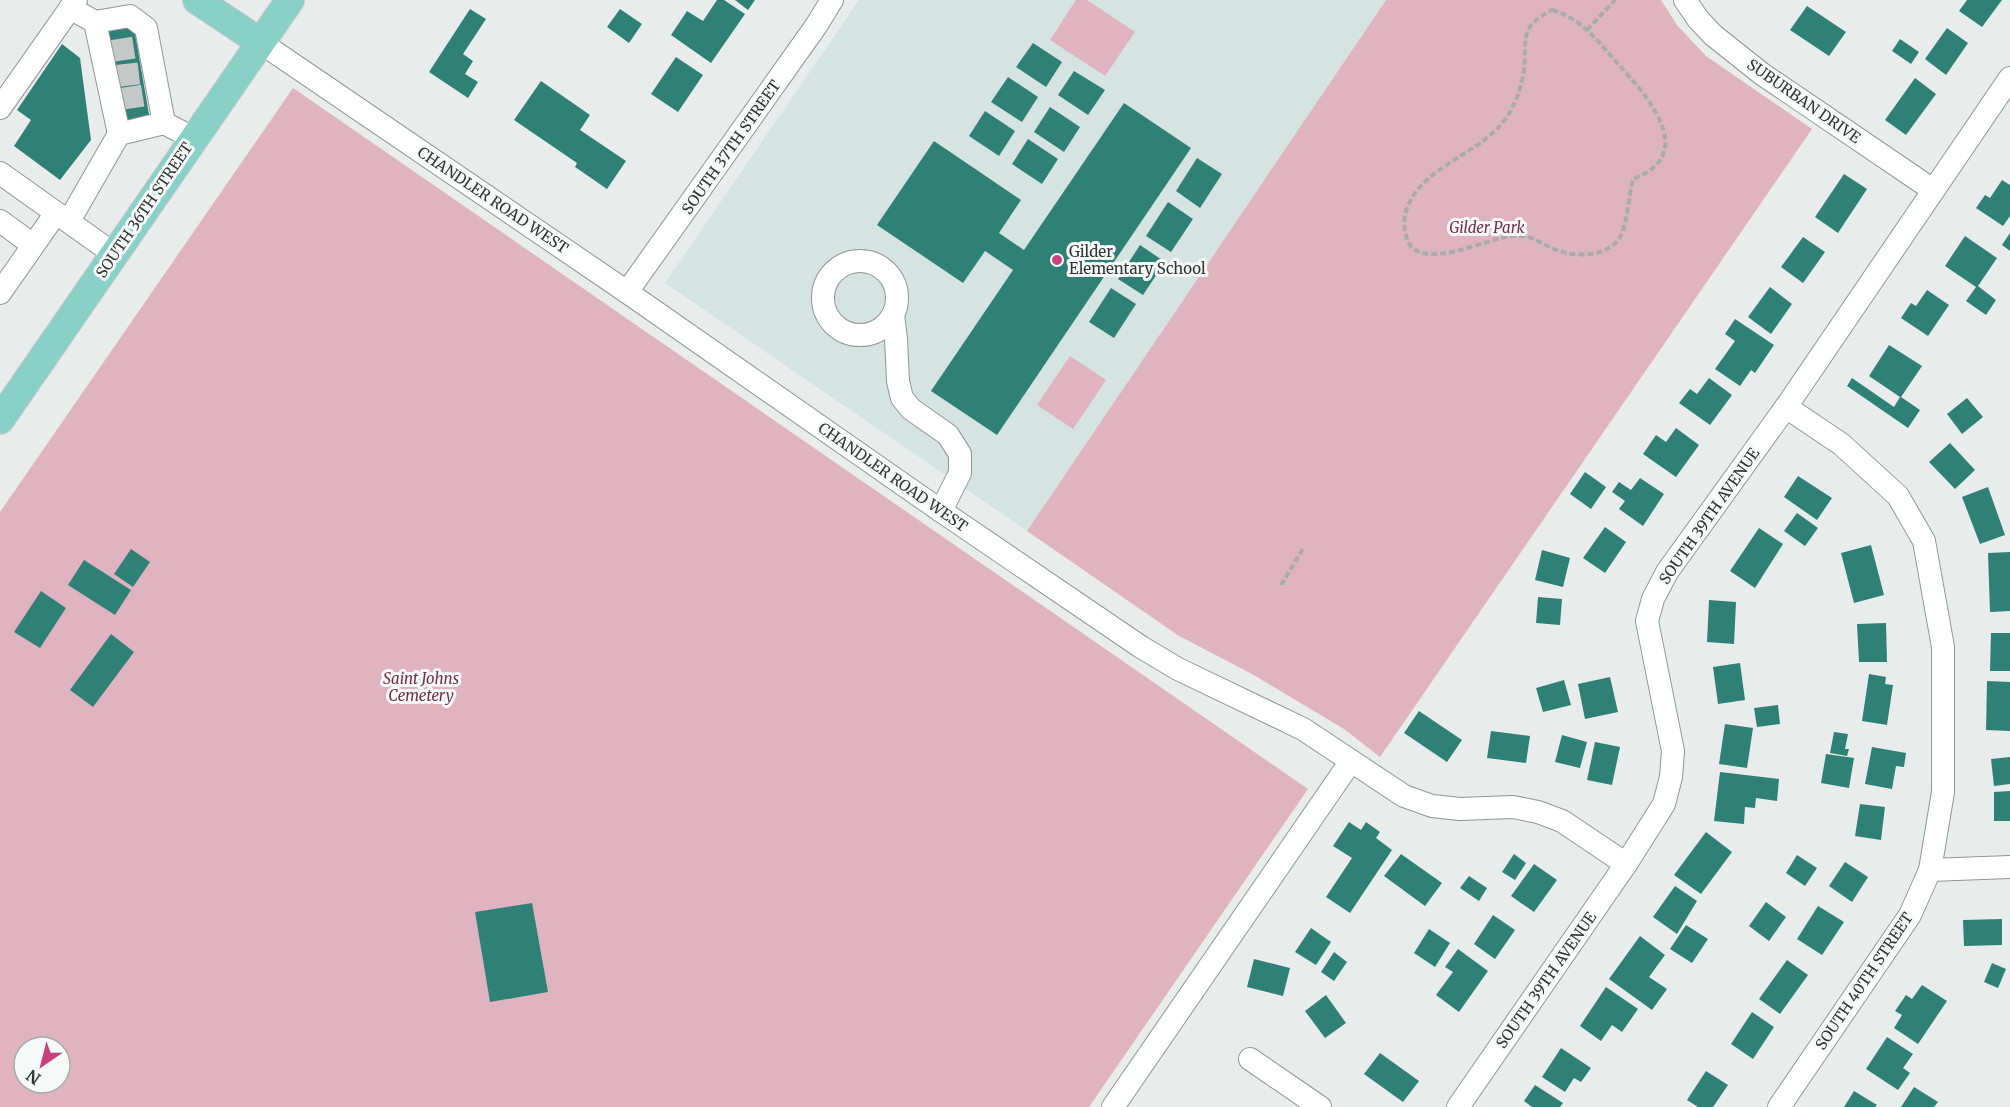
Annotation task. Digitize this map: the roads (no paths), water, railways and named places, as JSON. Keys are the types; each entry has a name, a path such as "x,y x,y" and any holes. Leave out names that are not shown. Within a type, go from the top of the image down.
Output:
{"main road":[{"name":"CHANDLER ROAD WEST","path":"197,0 260,42"},
{"name":"SOUTH 36TH STREET","path":"0,420 290,0"}],"street":[{"name":"SOUTH 37TH STREET","path":"627,292 810,35 832,0"},
{"name":"SUBURBAN DRIVE","path":"1685,0 1713,35 1762,74 1933,190"},
{"path":"0,108 73,4 95,22 107,52 117,100 119,134 63,217 33,245 0,293"},
{"path":"95,22 130,16 146,28 144,46 150,83 164,123"},
{"name":"CHANDLER ROAD WEST","path":"260,42 1150,653 1178,669 1303,729 1404,796 1432,806 1460,809 1513,807 1538,812 1562,821 1626,864"},
{"name":"SOUTH 39TH AVENUE","path":"1458,1107 1626,864 1664,804 1671,777 1672,751 1647,621 1653,599 1666,572 1786,407 2010,78"},
{"path":"119,134 164,123 193,138"},
{"path":"0,173 114,254"},
{"path":"0,222 33,245"},
{"path":"893,315 898,381 902,398 911,409 948,435 960,454 960,473 941,511"},
{"name":"SOUTH 40TH STREET","path":"1779,1107 1910,915 1930,870 1943,792 1943,647 1924,541 1898,496 1841,444 1786,407"},
{"path":"1113,1107 1351,761"},
{"path":"1930,870 2010,867"},
{"path":"1250,1059 1320,1107"}],"tunnel":[{"path":"112,51 138,47"},
{"path":"117,76 142,73"},
{"path":"121,99 146,95"}],"place":[{"name":"Gilder Elementary School","path":"1057,260"}],"park label":[{"name":"Gilder Park","path":"1487,227"},
{"name":"Saint Johns Cemetery","path":"421,686"}]}
